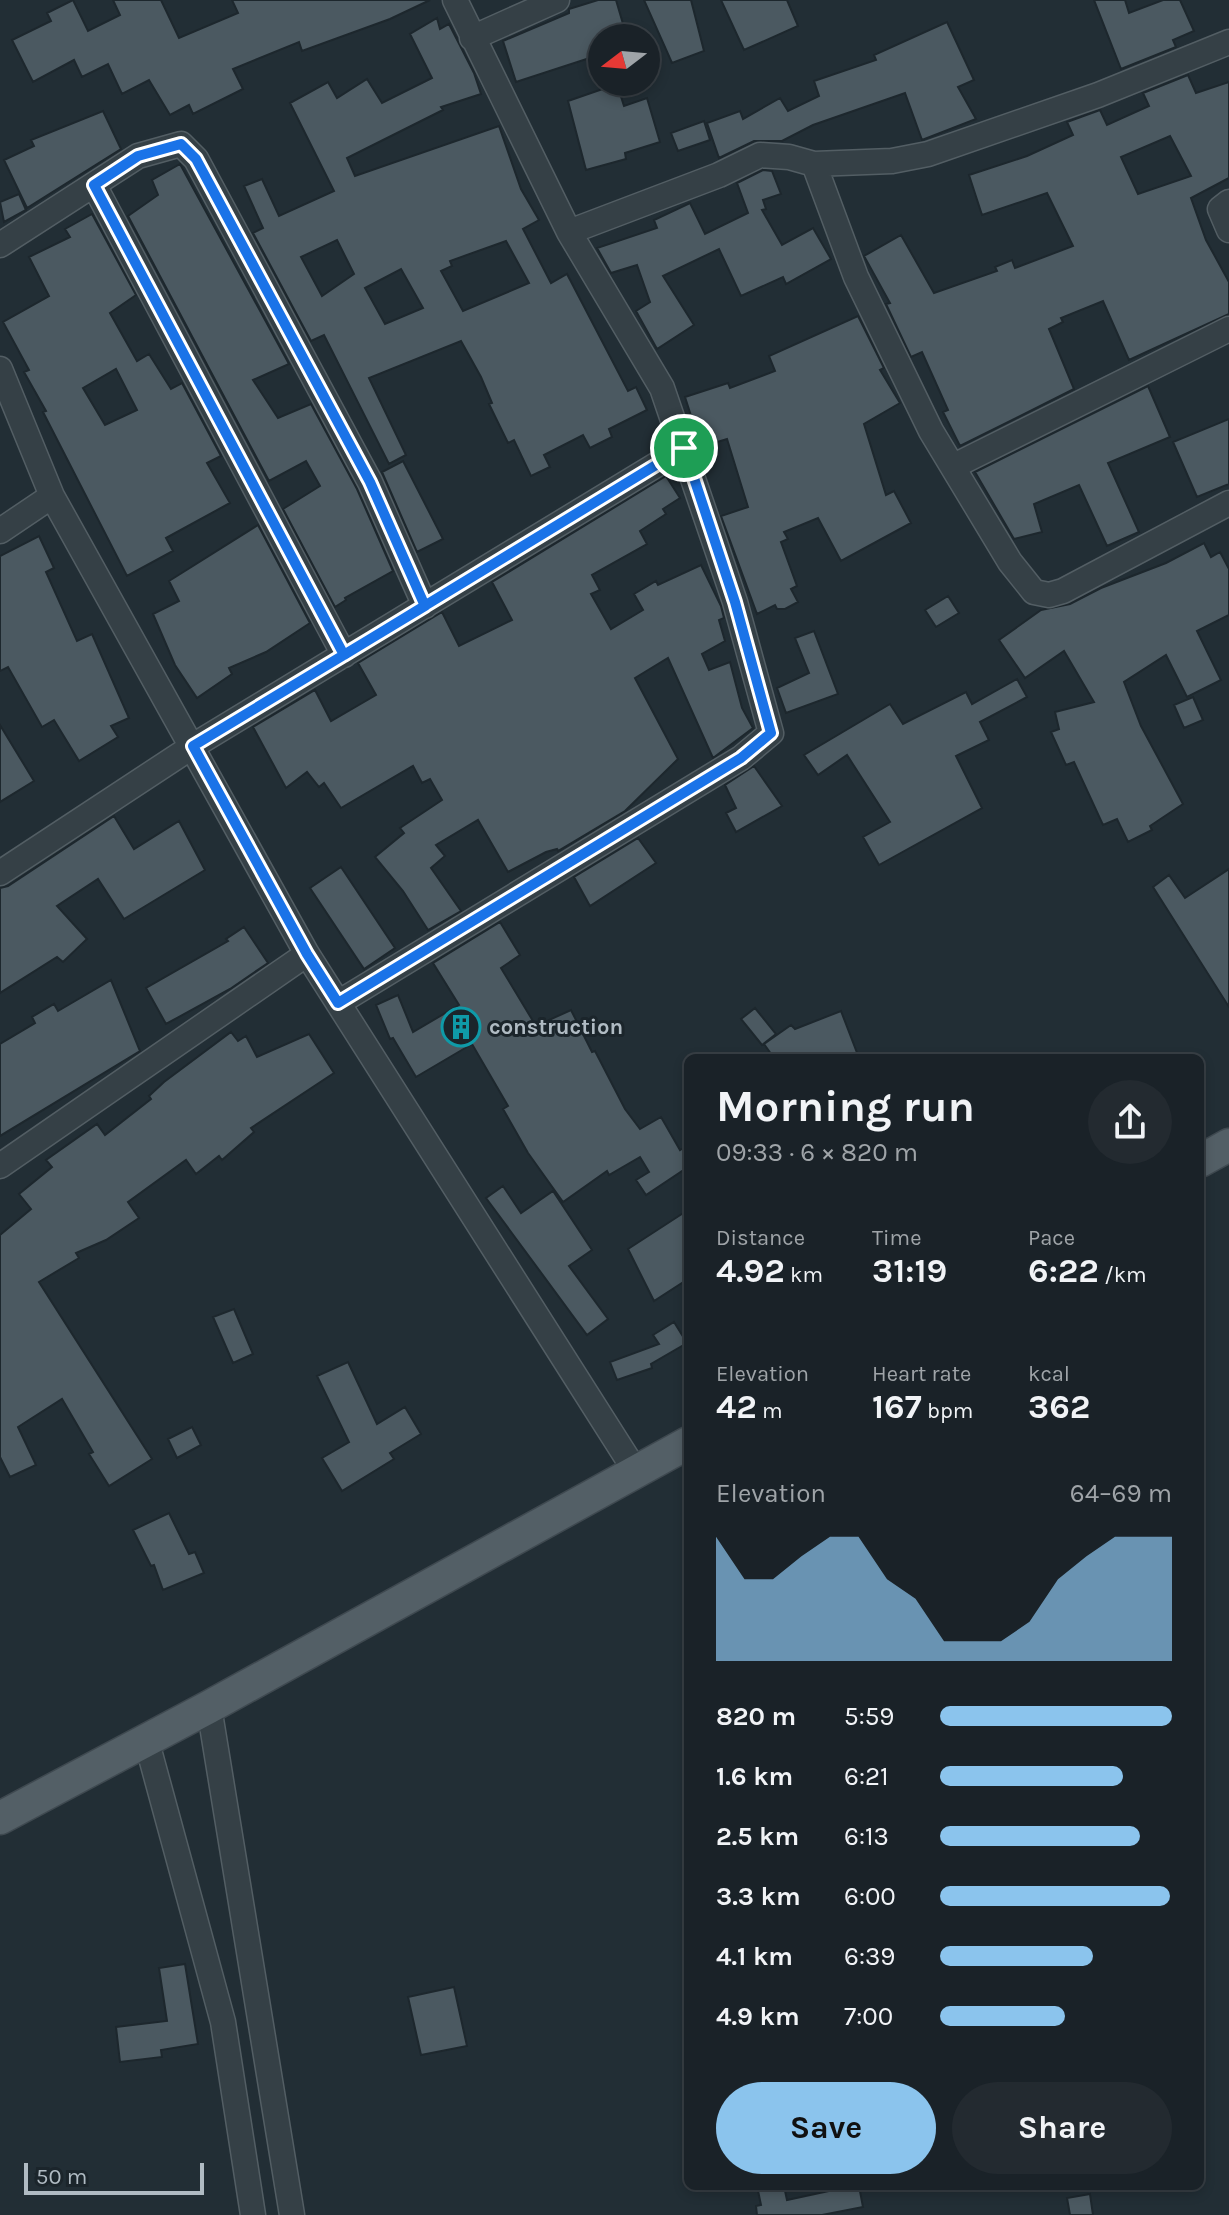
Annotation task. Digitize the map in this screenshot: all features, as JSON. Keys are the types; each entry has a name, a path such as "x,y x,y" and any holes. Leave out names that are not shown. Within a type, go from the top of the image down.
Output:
{"main road":[{"path":"1204,1159 1229,1145"},
{"path":"0,1818 209,1707 684,1445"}],"street":[{"path":"338,1003 741,758 771,733 735,602 662,388 569,232 455,0"},
{"path":"472,38 557,0"},
{"path":"569,232 719,175 760,155 789,157 814,164 892,161 928,154 1098,95 1229,42"},
{"path":"0,245 138,156 181,144 196,159 370,482 425,606"},
{"path":"814,164 856,277 931,431 1010,562 1034,592 1049,595 1063,591 1229,503"},
{"path":"94,185 344,655"},
{"path":"1229,202 1220,209 1229,230"},
{"path":"954,466 1229,329"},
{"path":"0,369 52,496 307,954 636,1472"},
{"path":"0,873 193,746 684,448"},
{"path":"0,531 52,496"},
{"path":"0,1166 307,954"},
{"path":"209,1707 292,2215"},
{"path":"146,1739 223,2022 253,2215"}],"building":[{"path":"73,0 88,31 120,15 113,0 161,0 179,38 238,13 232,0 430,0 390,19 302,51 299,42 233,69 243,89 193,114 189,105 170,115 149,80 122,94 108,64 82,77 74,60 33,82 12,40 51,21 47,13"},
{"path":"598,0 616,0 623,24 588,24 588,59 516,82 503,41 569,13 569,9"},
{"path":"644,0 691,0 704,51 672,63 660,36 660,24 655,24"},
{"path":"721,0 787,0 798,26 744,50"},
{"path":"1094,0 1125,0 1129,13 1163,0 1180,0 1194,31 1173,40 1176,47 1121,69"},
{"path":"437,18 440,29 449,24 481,94 441,107 443,110 347,158 355,176 499,126 521,189 539,220 523,229 551,283 567,274 628,391 636,387 647,410 609,429 612,437 590,448 583,435 544,455 550,467 531,476 514,440 508,443 489,404 492,403 481,377 461,341 369,378 406,455 389,464 324,335 311,341 253,233 263,228 244,186 262,179 279,216 334,191 290,103 328,82 337,98 367,79 382,103 432,78 410,34","holes":["337,240 354,274 322,296 301,257","506,241 529,283 463,311 441,271 452,266 450,261","401,269 423,308 385,324 365,288"]},
{"path":"947,22 974,80 958,87 976,119 922,140 905,93 813,125 782,141 754,141 719,158 707,123 740,111 743,119 780,98 788,111 819,96 814,81 876,60 874,55"},
{"path":"1188,75 1196,93 1229,82 1229,178 1191,198 1206,240 1229,282 1229,314 1129,360 1103,301 1061,318 1063,322 1049,329 1074,389 960,446 943,412 948,410 922,352 911,357 886,304 890,303 864,256 901,235 934,293 997,271 995,267 1012,260 1015,268 1073,246 1047,193 982,215 969,175 1027,156 1073,135 1067,122 1100,110 1107,125 1149,106 1143,93","holes":["1170,136 1191,176 1138,194 1121,157"]},
{"path":"588,94 621,96 624,106 647,98 660,142 625,153 626,159 586,170 568,101"},
{"path":"103,111 121,149 27,208 4,160 34,146 31,140"},
{"path":"704,121 710,140 678,151 671,133"},
{"path":"180,164 289,364 253,380 278,418 311,404 357,489 393,571 335,607 283,509 320,486 306,461 269,481 128,216 158,195 152,180"},
{"path":"763,170 772,171 781,194 763,200 766,209 762,210 782,245 813,228 831,259 786,284 783,277 741,296 719,249 663,276 694,325 657,349 636,311 650,302 637,265 611,273 597,248 657,228 654,220 690,203 705,234 748,213 737,183"},
{"path":"19,194 26,210 4,222 0,202"},
{"path":"92,214 136,295 110,313 137,361 149,354 171,389 182,383 221,456 207,463 230,503 166,538 173,551 127,576 43,412 46,411 24,372 29,370 3,322 49,296 29,257 70,237 65,229","holes":["116,369 137,410 105,425 83,388"]},
{"path":"858,316 884,368 880,370 900,403 864,424 886,495 894,491 911,523 841,561 818,518 784,532 788,539 781,542 797,586 791,589 798,602 785,609 777,609 775,605 757,614 721,516 748,507 727,439 701,447 685,397 728,383 730,388 775,371 769,356"},
{"path":"1148,386 1170,437 1108,463 1139,532 1107,546 1079,485 1034,504 1042,532 1014,539 975,472"},
{"path":"1229,419 1229,484 1197,497 1173,442"},
{"path":"403,461 443,539 417,552 382,472"},
{"path":"666,476 680,498 663,509 666,514 640,531 647,544 592,575 600,590 591,594 611,629 643,610 634,594 656,581 658,585 701,565 721,606 724,618 719,620 725,641 702,654 709,670 730,662 742,708 753,728 713,758 668,658 635,678 678,759 625,811 558,851 546,852 508,872 478,820 436,845 445,856 431,868 461,911 428,930 403,891 375,857 404,833 400,828 442,800 430,779 422,783 413,766 341,808 324,783 319,787 307,772 286,788 253,727 315,690 331,721 376,695 358,663 442,612 459,646 512,620 492,582"},
{"path":"258,525 310,623 266,652 229,668 232,674 197,698 175,665 153,614 179,601 169,581"},
{"path":"39,536 54,568 46,572 77,641 92,634 129,718 111,726 118,737 79,761 54,720 42,727 8,667 0,671 0,556"},
{"path":"1204,543 1211,557 1220,552 1229,569 1229,615 1197,631 1221,680 1187,697 1166,655 1124,682 1141,726 1183,804 1150,826 1152,830 1128,842 1117,819 1103,825 1074,762 1066,765 1051,732 1059,729 1055,712 1094,702 1064,651 1025,678 999,640 1041,610 1070,604 1101,588 1166,563"},
{"path":"948,596 959,613 936,627 925,610"},
{"path":"814,631 838,694 786,713 777,688 809,673 795,638"},
{"path":"1017,679 1027,697 980,722 989,740 956,756 982,808 879,865 863,837 890,822 847,755 818,775 804,755 890,704 903,724 966,692 972,704"},
{"path":"1193,697 1203,720 1184,728 1174,705"},
{"path":"0,725 34,781 0,802"},
{"path":"754,766 782,806 736,832 726,813 736,808 725,785"},
{"path":"114,816 134,849 179,821 205,870 124,919 98,879 57,906 87,939 63,962 57,957 0,993 0,888 8,886"},
{"path":"638,838 656,863 590,906 574,877"},
{"path":"341,867 395,948 364,969 310,888"},
{"path":"1229,869 1229,1007 1153,887 1169,875 1185,898"},
{"path":"500,922 520,955 501,968 536,1026 571,1010 625,1109 640,1129 661,1117 680,1150 684,1148 684,1170 646,1195 636,1180 649,1172 640,1157 609,1175 607,1171 563,1202 528,1153 503,1109 508,1106 472,1044 416,1077 393,1038 390,1039 376,1005 398,995 413,1032 459,1005 433,963"},
{"path":"244,927 268,963 230,989 166,1024 146,988 228,941 226,939"},
{"path":"111,980 140,1051 0,1136 0,1044 35,1023 32,1017 54,1004 58,1011"},
{"path":"755,1008 776,1034 762,1045 741,1019"},
{"path":"841,1011 857,1054 771,1054 764,1044 791,1025 795,1029"},
{"path":"231,1032 238,1041 246,1036 257,1057 309,1034 334,1073 251,1128 254,1132 222,1160 219,1156 196,1174 186,1160 128,1202 139,1218 106,1240 76,1253 79,1258 39,1282 152,1459 109,1486 62,1399 18,1427 36,1465 10,1477 0,1457 0,1235 31,1209 19,1194 52,1167 46,1160 97,1124 105,1135 151,1099 149,1096 164,1082"},
{"path":"503,1186 521,1213 553,1191 592,1250 569,1266 608,1319 587,1335 486,1198"},
{"path":"684,1213 684,1282 654,1301 628,1249"},
{"path":"234,1309 253,1354 233,1363 213,1317"},
{"path":"674,1322 684,1338 684,1345 651,1364 652,1368 617,1380 610,1362 659,1344 653,1335"},
{"path":"348,1362 377,1424 405,1407 421,1434 390,1453 394,1459 342,1491 322,1458 349,1442 317,1376"},
{"path":"192,1427 201,1445 177,1458 168,1439"},
{"path":"169,1513 189,1554 195,1552 204,1573 163,1590 154,1565 151,1566 133,1530"},
{"path":"185,1964 198,2044 161,2050 162,2057 120,2062 116,2027 167,2021 159,1968"},
{"path":"454,1987 467,2046 421,2055 408,1997"},
{"path":"758,2190 785,2190 787,2200 829,2190 860,2190 863,2207 822,2215 757,2215 756,2206 761,2205"},
{"path":"1090,2194 1093,2215 1070,2215 1067,2198"}],"place":[{"name":"construction","path":"461,1027"}],"route":[{"path":"684,448 425,606 344,655 94,185 138,156 181,144 196,159 370,482 425,606 193,746 307,954 338,1003 741,758 771,733 735,602 684,448"}]}
